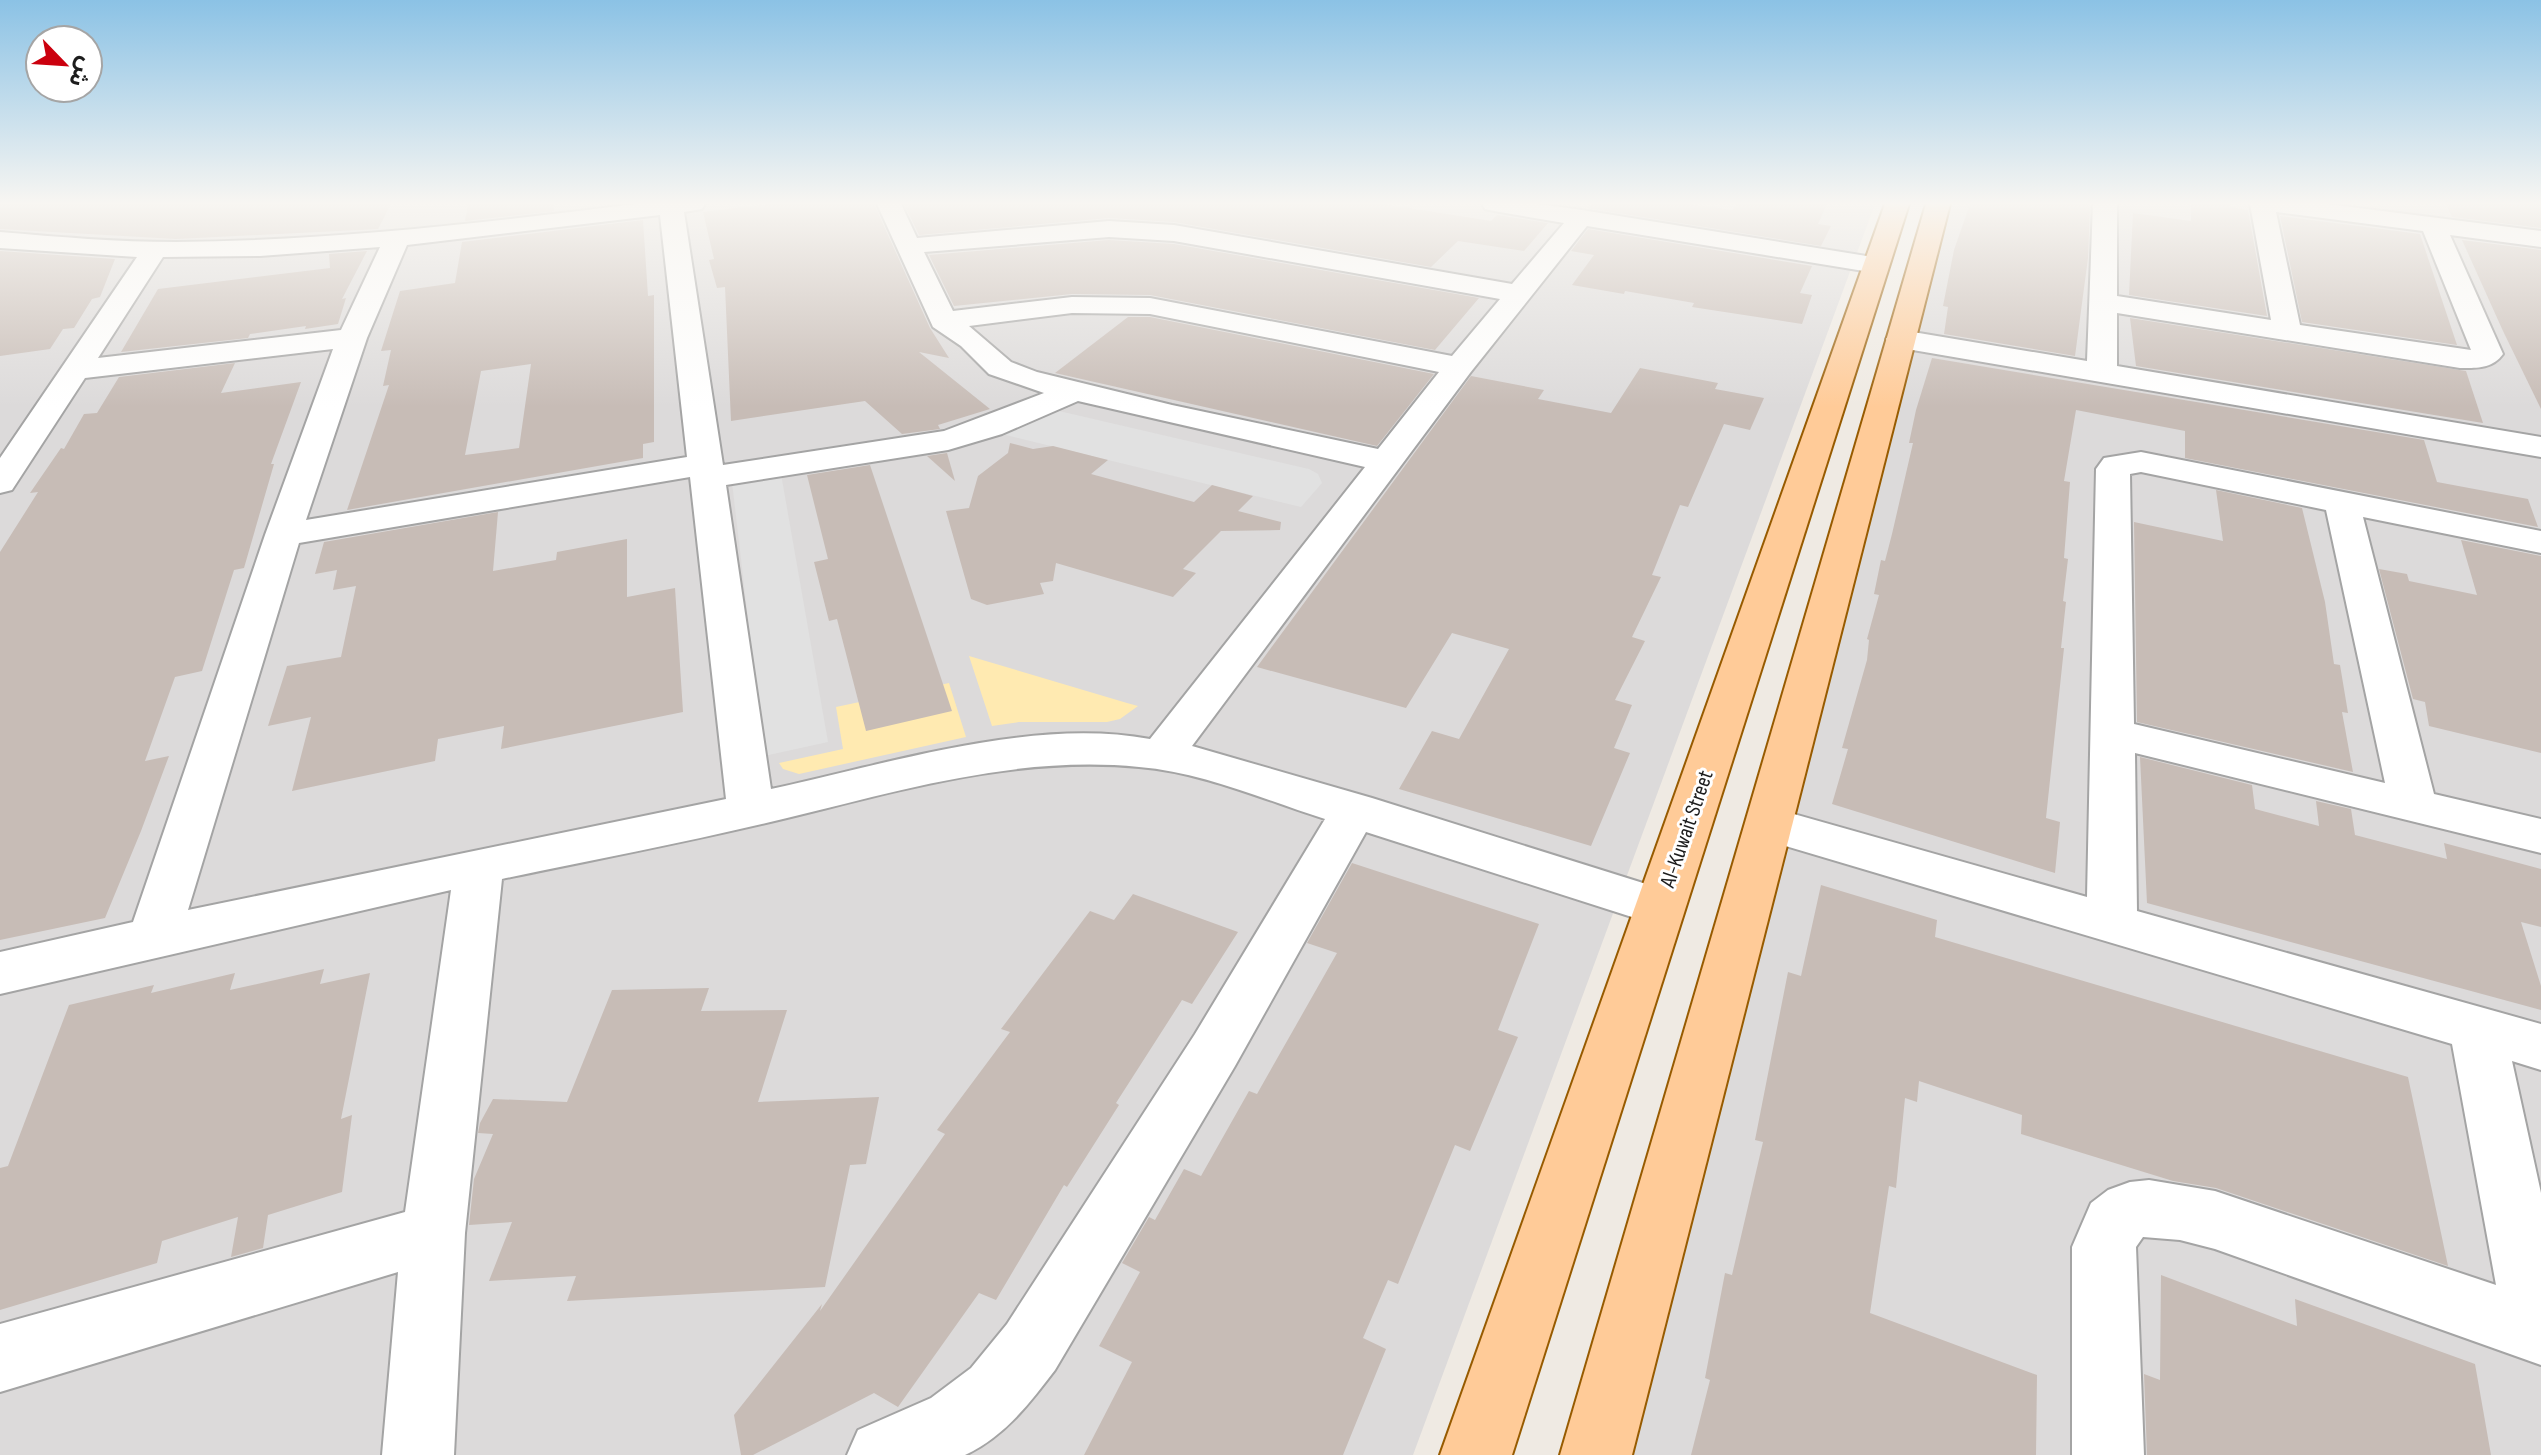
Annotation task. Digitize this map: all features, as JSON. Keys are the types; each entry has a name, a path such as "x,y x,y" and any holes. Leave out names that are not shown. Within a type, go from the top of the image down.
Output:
{"main road":[{"name":"Al-Kuwait Street","path":"1476,1455 1874,272"},
{"path":"1596,1455 1919,272"},
{"path":"1803,484 1859,492"}],"street":[{"path":"0,483 140,272"},
{"path":"154,937 283,535 352,338 382,272"},
{"path":"686,272 706,471 751,810"},
{"path":"921,272 943,321 971,340 1000,368 1026,379 1172,415 1385,461"},
{"path":"1394,272 1519,294"},
{"path":"1163,753 1385,461 1537,272"},
{"path":"2102,373 2103,272"},
{"path":"2275,272 2287,331"},
{"path":"2102,302 2460,359 2480,359 2488,354 2453,272"},
{"path":"943,321 1027,309 1116,302 1150,306 1459,367"},
{"path":"75,370 352,338"},
{"path":"1901,339 2541,447"},
{"path":"283,535 706,471 948,440 990,427 1076,391"},
{"path":"2112,923 2111,570 2113,469 2116,465 2141,462 2541,542"},
{"path":"2342,503 2413,805"},
{"path":"2111,733 2541,836"},
{"path":"0,973 985,757 1097,749 1163,753 1355,809 1660,907"},
{"path":"883,1455 956,1423 995,1392 1031,1347 1215,1050 1355,809"},
{"path":"1769,824 2541,1047"},
{"path":"418,1455 433,1233 479,866"},
{"path":"2477,1028 2540,1331"},
{"path":"2108,1455 2104,1247 2113,1223 2130,1210 2149,1208 2215,1220 2540,1331"},
{"path":"0,1358 433,1233"}],"shaded area":[{"path":"0,272 1850,272 1413,1455 0,1455"},
{"path":"1921,272 2541,272 2541,1455 1597,1455"},
{"path":"1059,411 1309,469 1318,474 1322,483 1301,507 1002,434"},
{"path":"781,474 828,742 764,756 732,482"}],"sand":[{"path":"969,656 1138,706 1120,719 1107,722 1019,722 992,726"},
{"path":"949,683 966,737 799,774 783,769 779,763 843,749 836,707"}],"building":[{"path":"0,272 110,272 100,297 92,299 74,328 63,329 50,349 0,356"},
{"path":"298,272 356,272 342,299 346,298 338,324 121,352 158,289"},
{"path":"457,272 646,272 648,296 654,295 654,442 643,444 643,458 347,510 389,385 383,386 391,350 381,351 400,291 455,283","holes":["531,364 519,448 465,455 481,371"]},
{"path":"712,272 905,272 930,328 949,358 919,352 990,409 938,425 940,429 902,434 865,401 731,421 725,287 717,288"},
{"path":"937,272 1332,272 1479,298 1435,350 1150,295 1072,294 954,306"},
{"path":"1582,272 1809,272 1800,293 1812,295 1802,324 1692,307 1694,303 1625,291 1624,294 1572,285"},
{"path":"1950,272 2086,272 2075,356 1944,334 1948,307 1943,306"},
{"path":"2130,272 2259,272 2267,316 2129,295"},
{"path":"2292,272 2433,272 2457,345 2302,322"},
{"path":"2476,272 2541,272 2541,409"},
{"path":"1128,317 1150,317 1434,374 1377,446 1055,373"},
{"path":"2130,318 2466,371 2483,423 2136,366"},
{"path":"1932,358 2424,440 2437,482 2528,499 2538,527 2185,458 2185,431 2076,410 2064,481 2070,482 2064,558 2068,559 2063,601 2066,602 2061,648 2064,648 2046,818 2060,822 2055,873 1832,804 1848,749 1842,748 1867,660 1867,639 1879,595 1874,594 1881,560 1885,561 1892,534 1913,443 1909,443 1916,410"},
{"path":"235,363 221,393 301,382 271,464 274,464 244,568 234,570 202,671 175,677 145,761 169,756 141,831 105,918 0,940 0,552 38,492 30,493 61,448 64,449 84,414 97,413 119,377"},
{"path":"1640,368 1718,383 1715,389 1764,398 1750,430 1724,424 1688,507 1680,505 1652,575 1661,577 1632,637 1645,641 1615,700 1632,705 1614,748 1630,753 1591,846 1399,789 1432,731 1459,739 1509,649 1452,633 1406,708 1257,667 1471,376 1544,390 1538,399 1611,413"},
{"path":"1010,443 1033,449 1053,446 1108,460 1091,474 1194,502 1212,485 1253,496 1238,511 1281,522 1280,530 1221,531 1183,569 1196,573 1173,597 1056,563 1053,581 1040,583 1044,594 987,605 971,599 946,511 969,508 978,476 1008,453"},
{"path":"947,453 955,481 927,456"},
{"path":"870,465 952,711 866,731 837,619 829,621 814,562 828,559 807,475"},
{"path":"2216,490 2302,508 2325,602 2334,664 2340,665 2348,713 2342,712 2353,772 2137,722 2134,522 2223,541"},
{"path":"498,512 493,571 556,560 557,552 627,539 627,597 675,588 683,712 501,749 504,726 438,739 435,761 292,791 311,717 268,726 287,666 341,657 356,586 333,590 337,570 315,574 324,542"},
{"path":"2461,540 2541,556 2541,753 2429,726 2425,702 2413,699 2379,569 2407,574 2409,581 2477,595"},
{"path":"2140,757 2252,785 2255,809 2319,826 2316,801 2351,809 2355,835 2447,859 2444,843 2541,869 2541,927 2521,922 2541,986 2541,1010 2147,903"},
{"path":"1352,863 1539,924 1498,1030 1518,1037 1470,1151 1455,1145 1398,1284 1388,1280 1363,1338 1386,1349 1343,1455 1084,1455 1132,1362 1099,1346 1140,1272 1122,1263 1149,1217 1155,1220 1184,1169 1201,1176 1249,1091 1257,1094 1337,953 1307,943"},
{"path":"1821,885 1937,920 1935,937 2408,1077 2448,1266 2216,1188 2173,1181 2021,1134 2022,1115 1919,1081 1917,1102 1905,1098 1896,1188 1889,1186 1870,1313 2037,1375 2036,1455 1691,1455 1710,1380 1705,1378 1725,1273 1732,1275 1763,1142 1755,1140 1788,972 1801,976"},
{"path":"1133,894 1238,932 1192,1004 1182,1000 1067,1187 1064,1185 996,1300 979,1293 898,1407 874,1393 753,1455 741,1455 734,1415 822,1304 820,1311 945,1134 937,1130 1010,1032 1001,1029 1090,911 1114,920"},
{"path":"324,969 320,984 370,973 341,1119 352,1115 342,1192 268,1215 263,1248 231,1257 238,1217 162,1241 157,1263 0,1310 0,1168 8,1166 69,1005 154,985 151,993 235,973 230,990"},
{"path":"709,988 701,1011 787,1010 758,1102 879,1097 866,1164 850,1165 825,1287 567,1301 576,1276 489,1281 512,1222 469,1225 474,1179 493,1134 478,1133 493,1099 567,1102 612,990"},
{"path":"2161,1275 2297,1326 2295,1299 2475,1364 2491,1455 2147,1455 2144,1374 2160,1380"}]}
